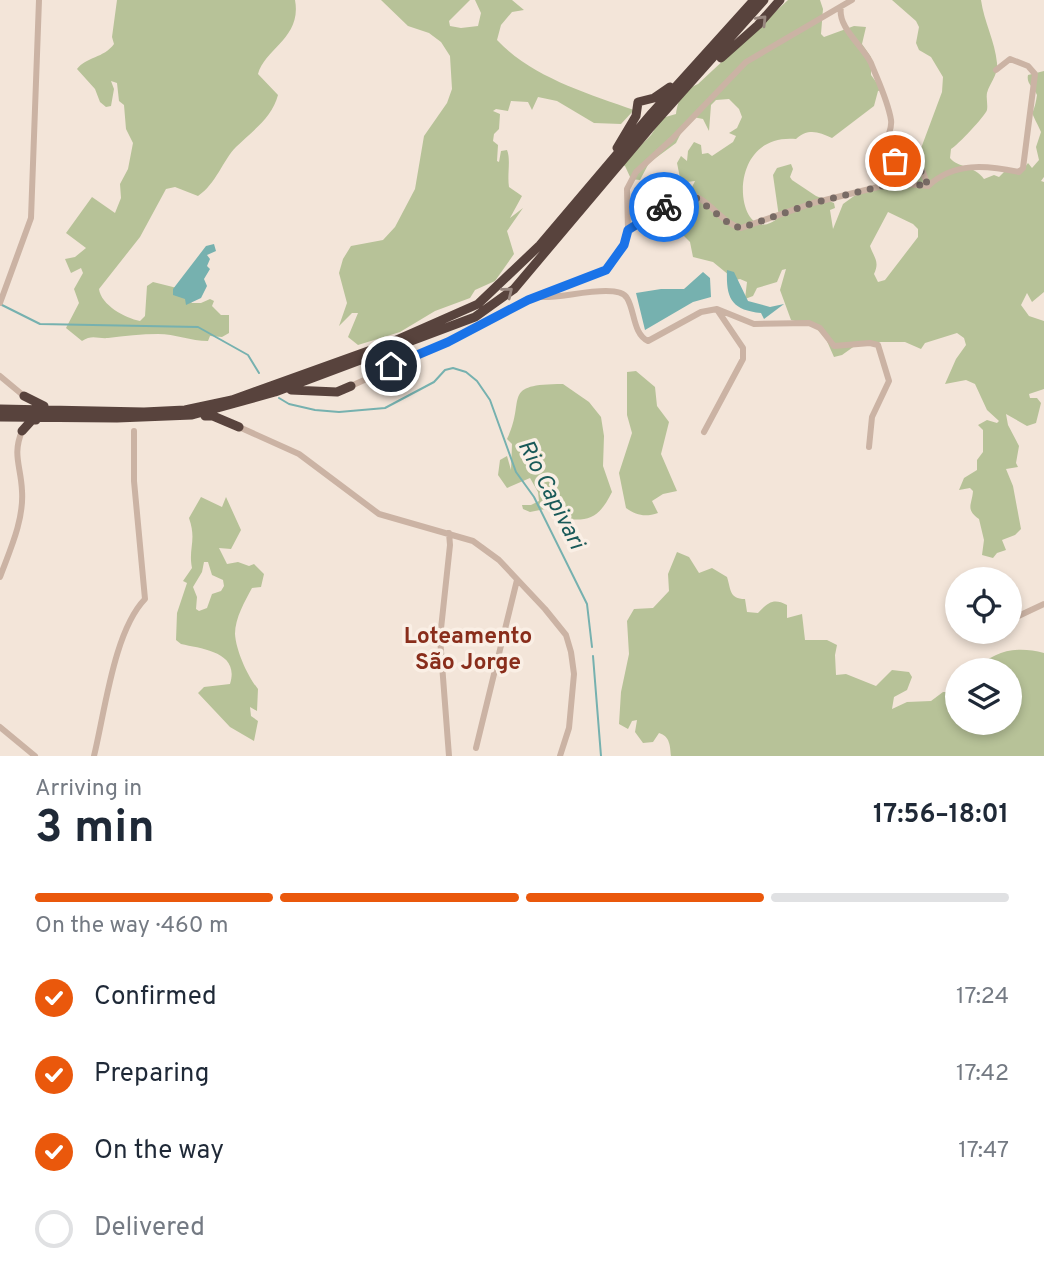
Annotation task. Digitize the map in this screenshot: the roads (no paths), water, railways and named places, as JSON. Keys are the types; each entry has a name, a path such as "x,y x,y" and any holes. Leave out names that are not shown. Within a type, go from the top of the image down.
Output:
{"highway":[{"path":"739,18 744,4 742,0"},
{"path":"1,413 185,410 232,400 433,326 478,304 520,267 754,0"},
{"path":"173,417 247,402 475,317 514,289 764,0"},
{"path":"704,68 719,60 758,25 780,0"},
{"path":"609,165 636,116 638,102 654,97 691,71"},
{"path":"342,368 333,380 341,387 351,386"},
{"path":"275,392 306,389 337,392 351,386"},
{"path":"24,396 39,406 72,410"},
{"path":"1,413 29,405 24,396"},
{"path":"239,427 233,422 232,416 247,402"},
{"path":"1,413 65,417 213,416 239,427"},
{"path":"1,413 23,419 22,430"},
{"path":"22,430 32,420 65,417"}],"street":[{"path":"0,303 31,218 39,0"},
{"path":"351,386 540,296 606,270 624,245 628,230 628,189 636,172 673,139 746,62 852,0"},
{"path":"841,7 841,17 867,56 881,86 892,122 885,140 888,156 919,169 923,172 928,186"},
{"path":"628,230 687,194 702,200 731,225 741,228 813,203 890,184 928,186 940,176 966,168 987,166 1018,172 1023,169 1035,74 1028,66 1010,59 996,70"},
{"path":"540,296 560,298 600,291 619,291 627,297 641,337 648,341 701,312 717,309 754,324 809,323 820,328 834,346 870,343 878,345 889,383 872,417 869,447"},
{"path":"704,432 741,366 744,352 717,309"},
{"path":"0,376 24,396"},
{"path":"239,427 299,454 379,514 449,533 483,546 517,580 566,635 571,652 574,674 569,728 560,756"},
{"path":"0,577 18,530 23,492 15,451 22,430"},
{"path":"94,756 122,636 134,611 145,599 134,481 134,431"},
{"path":"449,533 440,638 449,756"},
{"path":"477,748 517,580"},
{"path":"1022,614 1044,604"},
{"path":"0,727 35,756"}],"water":[{"path":"214,244 216,251 207,255 210,259 207,266 210,269 204,279 207,286 201,298 186,305 185,299 173,295 173,289 206,246"},
{"path":"727,270 734,272 748,301 770,307 784,304 764,319 761,313 743,309 732,301 729,295"},
{"path":"703,272 710,278 711,297 693,302 645,330 636,293 684,289"}],"waterway":[{"name":"Rio Capivari","path":"2,305 40,324 198,327 248,355 259,373"},
{"name":"Rio Capivari","path":"279,398 289,404 315,410 339,412 385,408 434,382 445,370 453,368 466,372 477,381 490,400 516,472 534,497 587,604 592,647"},
{"name":"Rio Capivari","path":"593,656 601,756"}],"district":[{"name":"Loteamento São Jorge","path":"468,650"}]}
